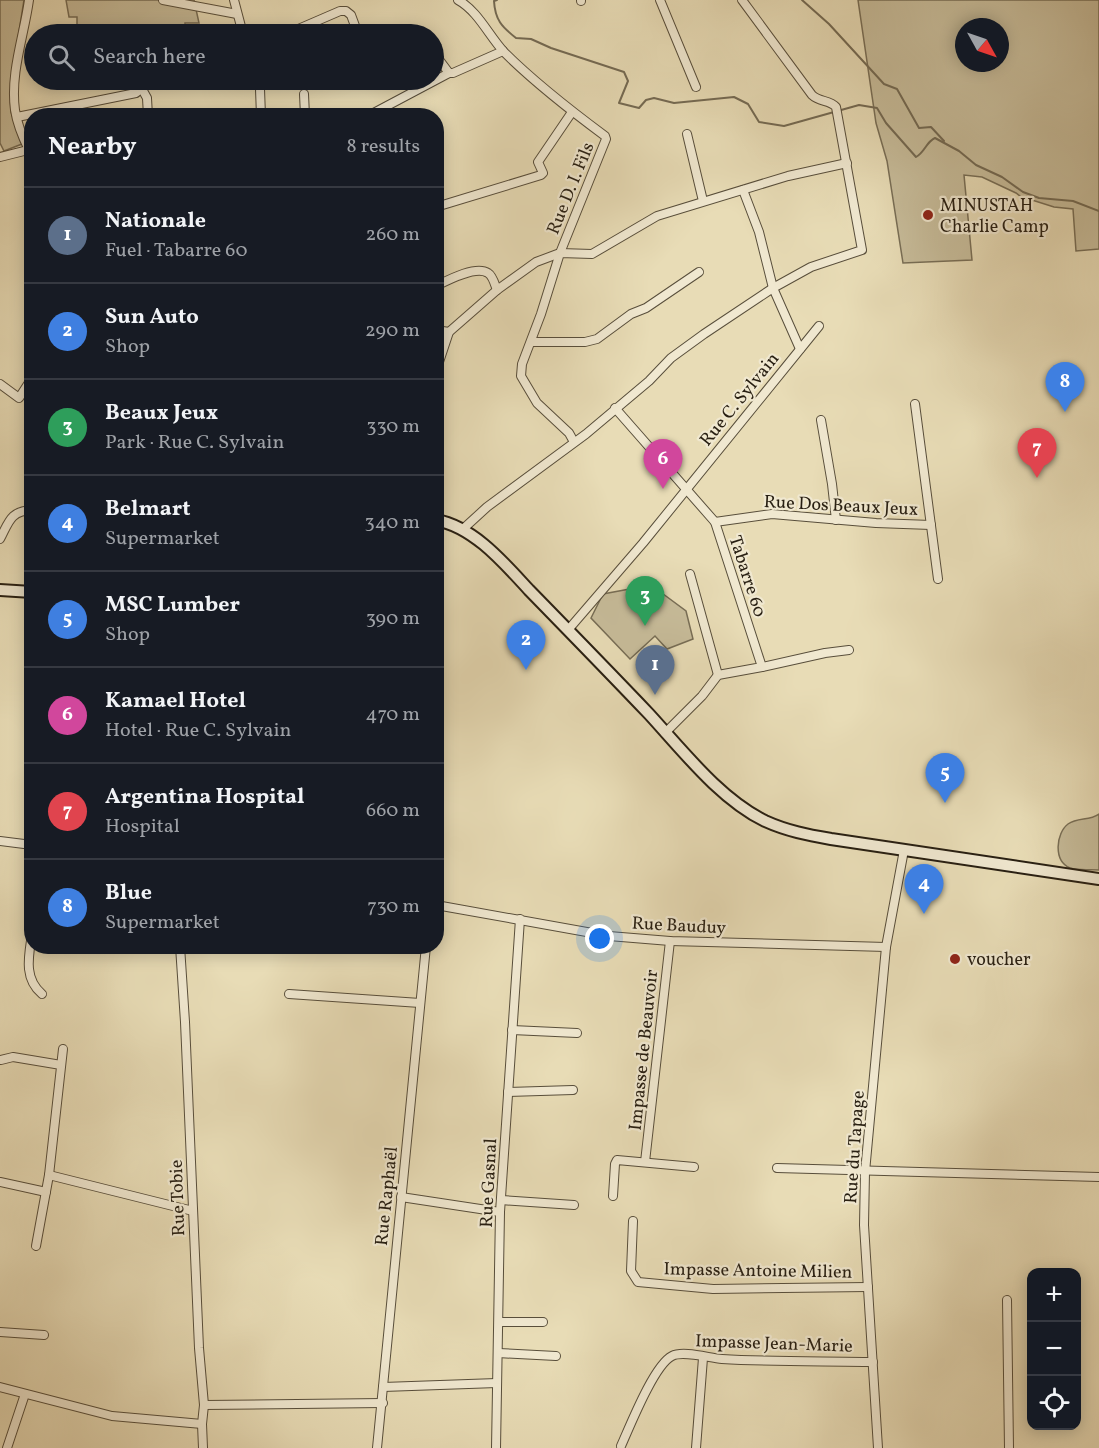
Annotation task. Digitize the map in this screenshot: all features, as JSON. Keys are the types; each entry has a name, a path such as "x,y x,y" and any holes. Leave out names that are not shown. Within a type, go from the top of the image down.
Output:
{"main road":[{"path":"444,521 463,529 502,562 728,796 764,821 792,832 1099,879"},
{"path":"0,590 24,592"}],"street":[{"path":"24,24 29,0"},
{"path":"163,0 237,14"},
{"path":"234,0 240,24"},
{"path":"444,205 541,175 543,172 538,162 572,111 503,51 479,20 458,0"},
{"path":"660,0 696,87"},
{"path":"463,529 487,507 586,434 643,386 671,358 730,315 812,267 862,250 836,107 812,95 742,0"},
{"path":"310,24 340,11 346,11 351,15 354,24"},
{"path":"24,27 14,80 16,117 24,135"},
{"path":"444,76 503,51"},
{"path":"444,66 449,73"},
{"path":"61,108 136,93 140,90"},
{"path":"143,90 147,98 148,108"},
{"path":"260,90 261,108"},
{"path":"383,108 417,90"},
{"path":"304,94 305,108"},
{"name":"Rue D. I. Fils","path":"448,332 497,290 536,262 560,253 606,139 572,111"},
{"path":"16,117 24,115"},
{"path":"687,134 703,201"},
{"path":"0,157 24,151"},
{"path":"574,442 568,433 537,404 521,376 522,364 560,253 592,254 657,216 788,176 847,163"},
{"path":"743,190 759,232 773,288 800,349"},
{"path":"444,282 462,274 482,271 488,273 497,290"},
{"path":"531,342 585,342 597,339 631,314 646,308 699,272"},
{"name":"Rue C. Sylvain","path":"568,630 643,543 819,326"},
{"path":"444,331 448,332 444,345"},
{"path":"0,384 19,398 24,390"},
{"path":"915,404 938,579"},
{"name":"Tabarre 60","path":"615,408 714,522 762,667"},
{"path":"821,420 836,520"},
{"path":"0,539 14,514 24,511"},
{"name":"Rue Dos Beaux Jeux","path":"714,522 772,514 930,525"},
{"path":"690,574 718,675"},
{"path":"665,733 702,696 718,675 849,650"},
{"path":"0,841 24,844"},
{"name":"Rue du Tapage","path":"878,1448 864,1225 865,1172 886,947 904,849"},
{"name":"Rue Bauduy","path":"444,906 609,936 886,947"},
{"name":"Rue Gasnal","path":"496,1448 501,1200 520,919"},
{"name":"Impasse de Beauvoir","path":"645,1162 670,940"},
{"path":"30,954 29,972 33,985 42,994"},
{"name":"Rue Tobie","path":"181,954 198,1347 204,1406 203,1448"},
{"name":"Rue Raphaël","path":"377,1448 425,954"},
{"path":"289,994 420,1003"},
{"path":"512,1030 577,1033"},
{"path":"36,1246 49,1174 63,1049"},
{"path":"1,1060 13,1057 61,1065"},
{"path":"508,1092 573,1090"},
{"path":"613,1196 615,1160 694,1167"},
{"path":"777,1168 1099,1177"},
{"path":"49,1174 193,1211"},
{"path":"0,1182 46,1192"},
{"path":"401,1197 501,1212"},
{"path":"501,1200 574,1205"},
{"name":"Impasse Antoine Milien","path":"633,1221 631,1271 638,1282 713,1289 868,1287"},
{"path":"1007,1300 1010,1448"},
{"path":"499,1322 543,1322"},
{"path":"0,1332 44,1335"},
{"path":"498,1353 556,1356"},
{"name":"Impasse Jean-Marie","path":"621,1446 659,1369 671,1356 681,1353 703,1358 759,1361 873,1362"},
{"path":"696,1448 703,1358"},
{"path":"383,1387 497,1383"},
{"path":"0,1388 112,1416 202,1424"},
{"path":"7,1448 25,1394"},
{"path":"204,1406 383,1403"}],"shaded area":[{"path":"0,0 24,0 11,82 11,112 22,144 4,151 0,143"},
{"path":"66,0 194,0 199,23 77,24 77,17 69,17"},
{"path":"858,0 1099,0 1099,249 1076,251 1073,209 1054,207 1024,199 982,177 964,175 972,260 903,263 887,161 876,123"},
{"path":"651,585 686,611 693,639 667,649 655,636 630,659 591,618 603,594"},
{"path":"1099,814 1099,870 1070,868 1061,859 1058,847 1064,828 1072,822"}],"waterway":[{"path":"497,0 494,1 498,18 516,38 531,39 624,72 628,81 619,103 639,108 646,100 654,98 674,103 734,97 748,104 759,122 784,126 859,105 877,108 886,123 916,157 935,138 959,151 976,165 1002,177 1023,192 1039,198 1073,201 1099,211"},
{"path":"802,0 829,24 884,84 897,89 919,128 931,127 944,141"}],"place":[{"name":"MINUSTAH Charlie Camp","path":"928,215"},
{"name":"Blue","path":"1065,412"},
{"name":"Argentina Hospital","path":"1037,478"},
{"name":"Kamael Hotel","path":"663,489"},
{"name":"Beaux Jeux","path":"645,626"},
{"name":"Sun Auto","path":"526,670"},
{"name":"Nationale","path":"655,695"},
{"name":"MSC Lumber","path":"945,803"},
{"name":"Belmart","path":"924,914"},
{"name":"voucher","path":"955,959"}]}
